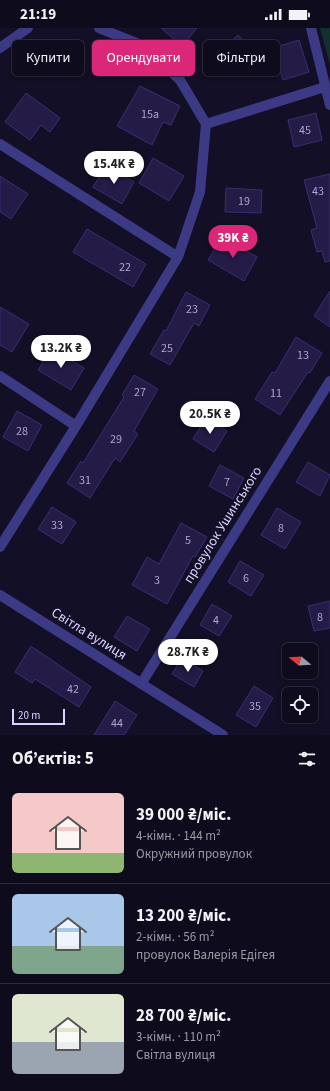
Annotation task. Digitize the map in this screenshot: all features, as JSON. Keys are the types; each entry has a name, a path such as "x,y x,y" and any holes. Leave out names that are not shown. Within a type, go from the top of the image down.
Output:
{"street":[{"path":"0,48 28,28"},
{"path":"0,547 76,426 178,257 200,192 206,124 180,80 144,46 99,28"},
{"path":"311,28 330,105"},
{"path":"206,124 325,87"},
{"path":"0,144 178,257"},
{"path":"0,376 76,426"},
{"name":"провулок Ушинського","path":"140,684 330,381"},
{"name":"Світла вулиця","path":"0,595 223,735"}],"green space":[{"path":"320,28 330,28 330,65"}],"building":[{"path":"161,28 197,28 187,40 175,40"},
{"path":"238,35 242,40 232,40"},
{"path":"299,40 309,72 283,80 280,70 280,46"},
{"path":"140,86 180,106 171,125 163,122 152,145 117,126"},
{"path":"26,93 60,118 50,132 41,125 30,140 5,122"},
{"path":"316,113 322,140 294,147 288,120"},
{"path":"153,158 184,176 169,201 139,183"},
{"path":"106,166 134,182 122,204 93,187"},
{"path":"330,174 330,261 325,262 322,251 317,252 311,230 317,228 304,180"},
{"path":"0,176 28,194 11,219 0,212"},
{"path":"226,188 262,190 261,213 225,212"},
{"path":"87,229 146,264 133,287 73,252"},
{"path":"222,237 257,257 244,281 208,260"},
{"path":"330,291 330,327 314,316"},
{"path":"186,292 210,305 199,326 194,323 170,365 150,354 164,330 166,331"},
{"path":"0,307 29,324 12,352 0,345"},
{"path":"296,337 322,353 310,373 308,372 280,415 255,399 272,372 275,373"},
{"path":"51,349 84,368 71,390 38,370"},
{"path":"134,375 158,389 134,431 138,434 120,462 115,458 90,498 67,483 81,461 83,463 124,397 122,395"},
{"path":"17,411 42,425 28,451 3,437"},
{"path":"206,418 227,431 214,452 193,439"},
{"path":"308,462 330,475 320,496 296,482"},
{"path":"220,465 244,478 233,499 209,486"},
{"path":"52,507 76,522 62,544 38,529"},
{"path":"277,508 301,522 285,549 261,535"},
{"path":"181,523 207,537 195,557 193,556 167,604 132,585 147,557 159,564"},
{"path":"240,561 264,575 251,596 228,582"},
{"path":"330,601 330,628 314,631 308,606"},
{"path":"212,604 232,616 219,636 200,625"},
{"path":"127,616 150,629 137,651 114,637"},
{"path":"31,646 91,687 79,707 35,679 32,683 15,672"},
{"path":"182,658 203,671 194,687 172,674"},
{"path":"254,686 273,698 256,727 236,715"},
{"path":"115,701 137,715 124,735 94,735"}]}
